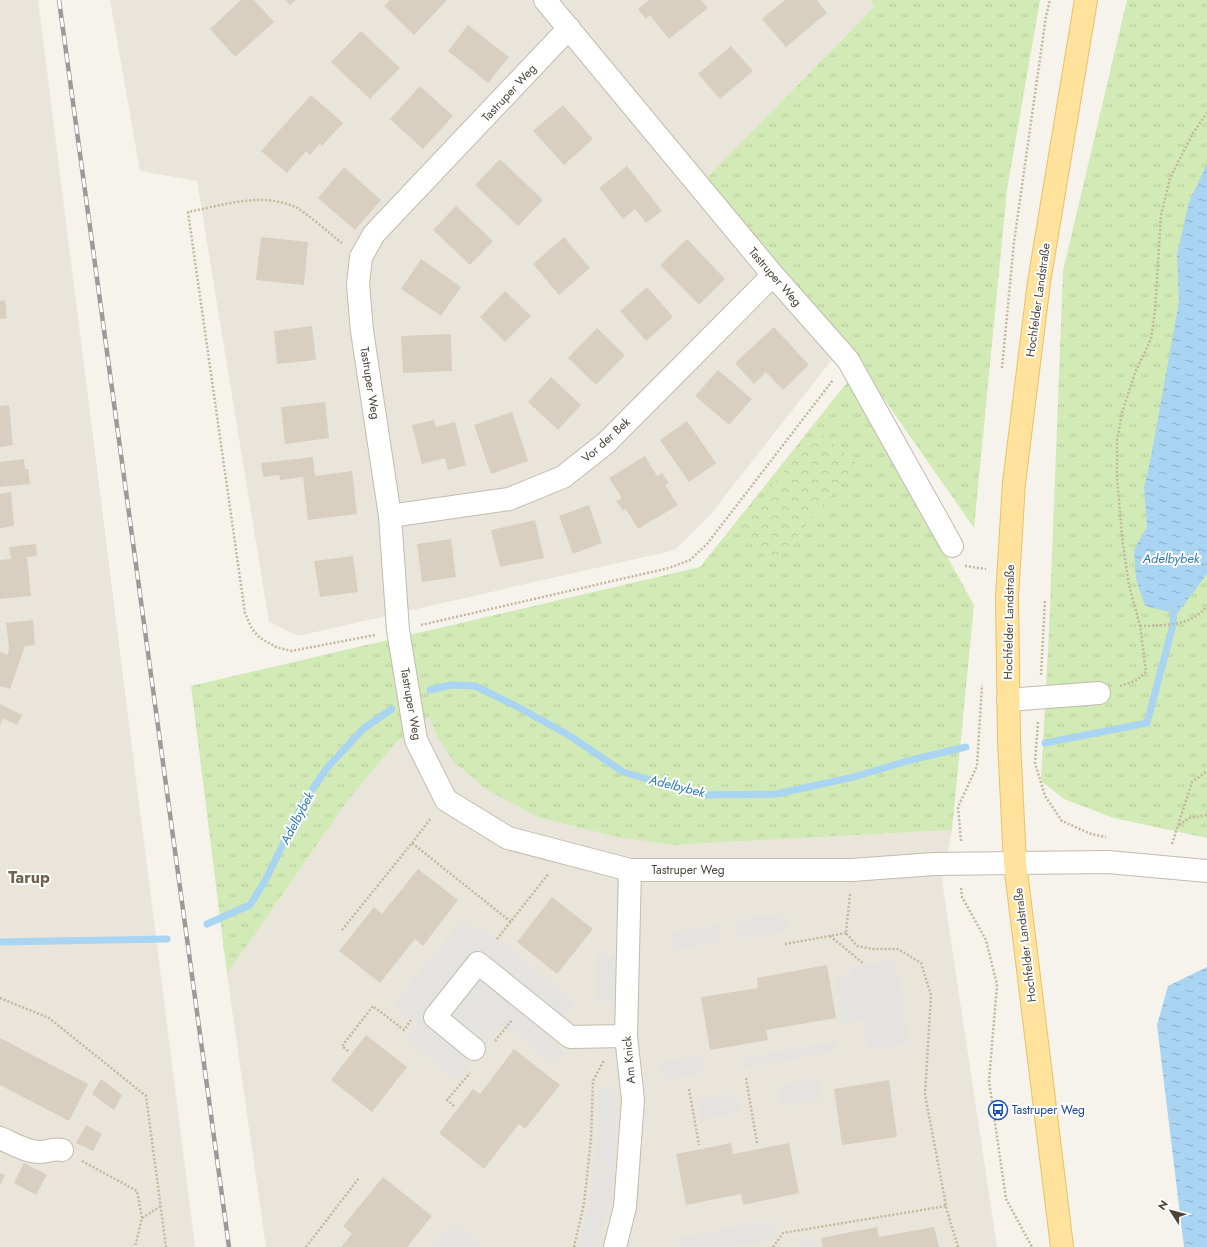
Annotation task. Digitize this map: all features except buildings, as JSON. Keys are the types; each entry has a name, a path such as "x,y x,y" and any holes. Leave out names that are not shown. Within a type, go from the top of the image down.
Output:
{"main road":[{"name":"Hochfelder Landstraße","path":"1062,1247 1015,863 1008,700 1007,597 1014,483 1039,282 1086,0"}],"street":[{"name":"Tastruper Weg","path":"545,0 773,275 848,360 952,546"},
{"name":"Tastruper Weg","path":"569,28 488,116 374,234 361,258 358,284 362,331 390,516 398,630 416,740 446,800 508,838 630,870 852,870 934,864 1108,862 1207,871"},
{"name":"Vor der Bek","path":"390,516 509,499 563,477 606,443 773,275"},
{"path":"1008,700 1099,693"},
{"name":"Am Knick","path":"615,1247 625,1207 633,1100 626,1036 630,870"},
{"path":"474,1049 435,1017 478,963 570,1037 626,1036"},
{"path":"0,1138 22,1148 34,1151 40,1152 53,1148 62,1150"}],"path":[{"path":"1099,693 1137,680 1146,672 1140,626 1129,585 1123,545 1117,479 1117,440 1122,413 1135,373 1151,339 1155,311 1161,215 1170,178 1193,134 1207,113"},
{"path":"361,258 294,206 273,201 254,200 188,212 245,614 252,629 260,638 276,647 291,651 398,630 669,568 690,560 707,544 848,360"},
{"path":"1045,600 1036,763 1045,796 1062,821 1091,834 1113,838"},
{"path":"1140,626 1173,625 1187,622 1202,613 1207,606"},
{"path":"1207,771 1192,782 1178,825 1189,818 1207,815"},
{"path":"342,930 446,800"},
{"path":"412,843 511,922"},
{"path":"497,939 551,870"},
{"path":"852,870 846,933 857,946 873,949 898,949 921,963 931,995 925,1094 946,1206 958,1247"},
{"path":"962,897 986,940 997,985 989,1081 1006,1199 1032,1247"},
{"path":"785,944 846,933"},
{"path":"830,936 864,964"},
{"path":"0,998 49,1018 146,1096 166,1247"},
{"path":"348,1051 342,1046 373,1006 404,1030 412,1020"},
{"path":"574,1247 584,1204 591,1139 593,1082 606,1054 605,1037"},
{"path":"746,1078 757,1143"},
{"path":"689,1089 699,1145"},
{"path":"62,1150 137,1191 142,1218 134,1247"},
{"path":"306,1247 359,1178"},
{"path":"142,1218 161,1206"},
{"path":"773,1247 783,1233 946,1206"}],"shaded area":[{"path":"0,0 38,0 195,1247 0,1247"},
{"path":"110,0 870,0 875,5 845,343 710,515 675,550 298,636 269,622 197,181 140,171"},
{"path":"429,717 437,736 673,845 952,830 942,881 997,1247 266,1247 227,974 348,800 395,744"},
{"path":"786,913 789,932 735,939 733,920"},
{"path":"462,920 479,933 484,927 576,1002 547,1037 566,1053 555,1066 503,1024 456,1081 406,1040 418,1024 393,1004"},
{"path":"719,924 722,942 674,950 671,932"},
{"path":"597,954 617,954 617,1002 596,1002"},
{"path":"896,960 910,1043 868,1050 864,1020 843,1024 835,976 852,973 851,968"},
{"path":"837,1041 838,1051 744,1068 743,1058"},
{"path":"702,1055 705,1073 663,1080 660,1062"},
{"path":"818,1078 822,1100 781,1107 778,1085"},
{"path":"599,1088 618,1090 615,1156 609,1205 598,1247 578,1247 590,1202 597,1137"},
{"path":"737,1093 740,1113 701,1119 698,1100"},
{"path":"772,1220 776,1239 731,1247 680,1247 678,1238"},
{"path":"452,1221 485,1247 431,1247"},
{"path":"813,1236 815,1247 798,1247 797,1239"}],"green space":[{"path":"870,0 1040,0 1007,190 974,528 845,343 706,179 875,6"},
{"path":"1127,0 1207,0 1207,838 1114,818 1064,799 1041,781 1049,630 1063,271"},
{"path":"849,380 974,605 952,830 673,845 619,837 540,818 486,789 454,762 437,736 429,717 395,744 348,800 227,974 191,686 700,567"},
{"path":"818,431 857,464 775,563 735,530"}],"water":[{"name":"Adelbybek","path":"1207,164 1207,574 1177,614 1145,606 1136,579 1134,550 1147,527 1144,487 1150,462 1179,302 1177,254 1189,202"},
{"path":"1207,967 1207,1247 1184,1247 1157,1025 1168,986"}],"waterway":[{"name":"Adelbybek","path":"1045,743 1147,723 1173,625 1174,604"},
{"name":"Adelbybek","path":"430,690 451,685 475,686 518,707 570,736 623,772 701,795 776,794 854,777 911,760 966,747"},
{"name":"Adelbybek","path":"207,924 250,905 266,879 302,805 326,769 363,729 392,709"},
{"name":"Adelbybek","path":"0,942 167,939"}],"railway":[{"path":"59,0 229,1247"}],"place":[{"name":"Tastruper Weg","path":"998,1110"}],"district":[{"name":"Tarup","path":"29,877"}]}
